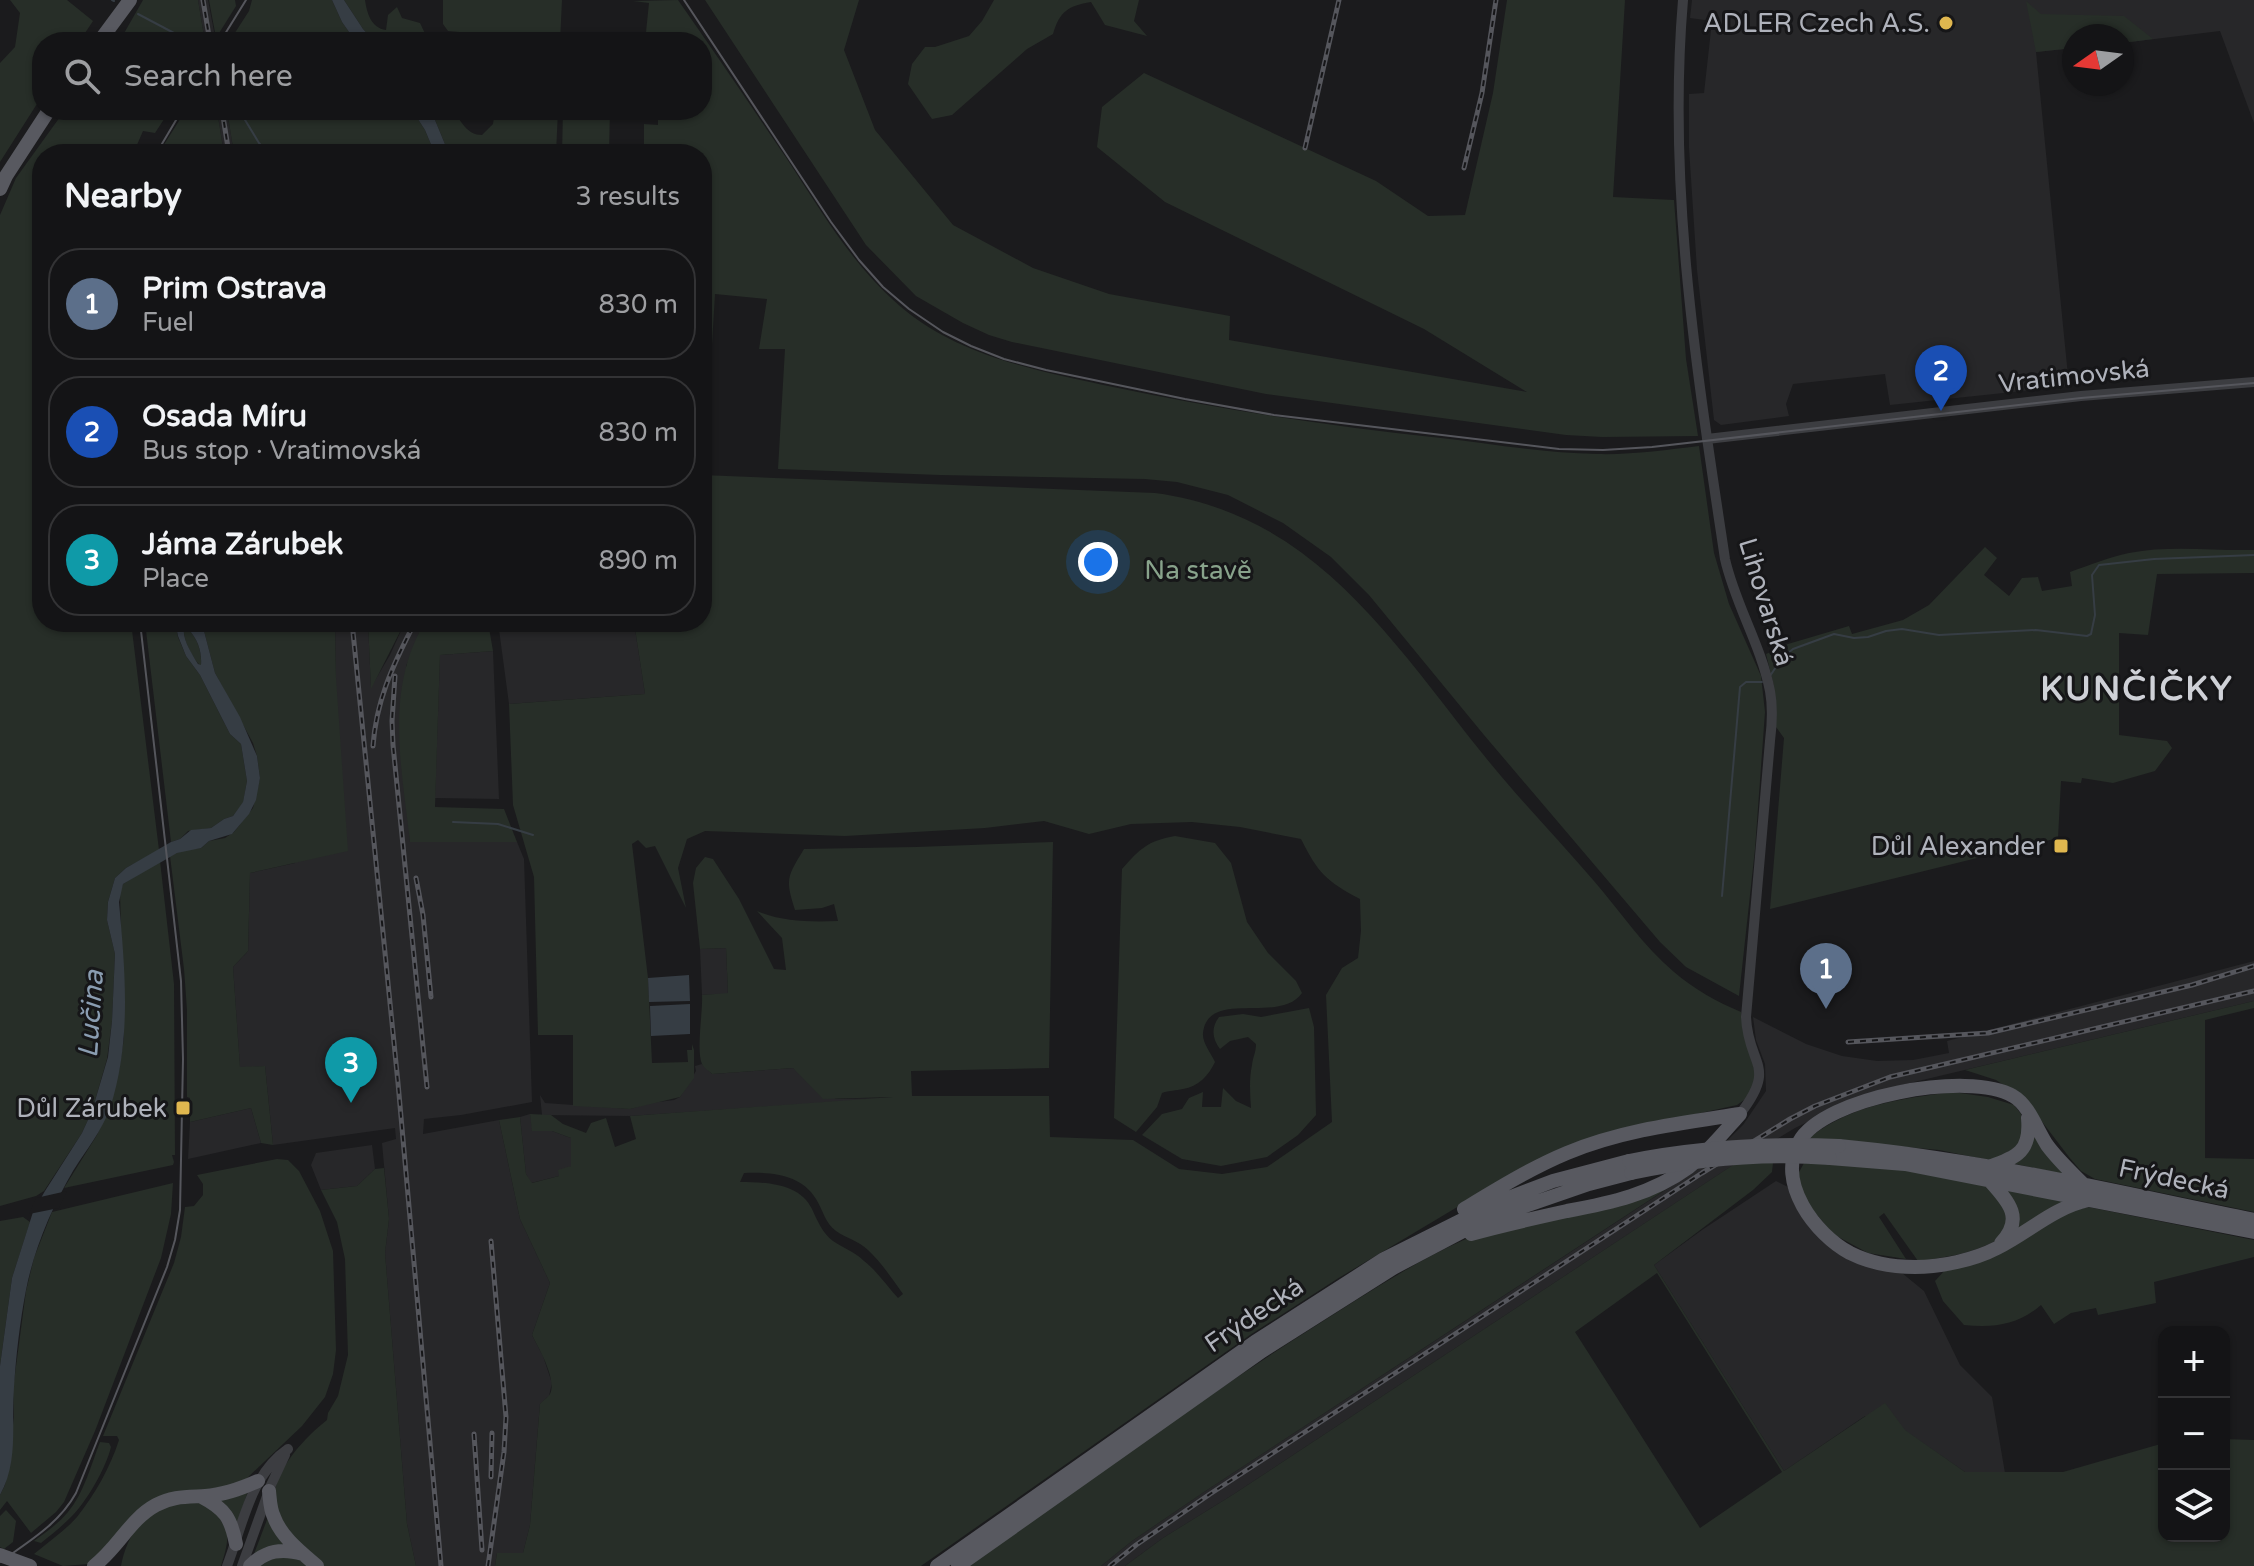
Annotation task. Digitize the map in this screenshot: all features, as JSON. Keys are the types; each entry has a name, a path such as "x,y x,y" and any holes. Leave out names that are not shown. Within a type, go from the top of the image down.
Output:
{"main road":[{"path":"106,32 130,0"},
{"path":"0,189 42,120"},
{"path":"1953,1086 1992,1088 2016,1097 2057,1157 2086,1192 1996,1249 1962,1260 1916,1267 1885,1264 1854,1254 1823,1232 1802,1204 1793,1177 1794,1154 1804,1134 1827,1118 1864,1101 1910,1090 1953,1086"},
{"path":"1996,1249 2008,1235 2013,1219 2008,1203 1989,1173 2021,1152 2028,1137 2028,1113"},
{"path":"1389,1263 1504,1225 1632,1197 1666,1181 1697,1161 1740,1114"},
{"path":"1389,1263 1486,1196 1565,1154 1642,1130 1740,1114"},
{"name":"Frýdecká","path":"937,1566 1255,1342 1389,1263 1484,1220 1630,1167 1719,1158 1834,1152 1989,1173 2254,1220"},
{"name":"Frýdecká","path":"2086,1192 2254,1232"},
{"name":"Frýdecká","path":"958,1566 1389,1263"},
{"path":"94,1566 120,1542 138,1518 157,1505 178,1497 264,1486 276,1521 317,1566"},
{"path":"202,1496 225,1513 236,1544"},
{"path":"117,1566 120,1542"},
{"path":"250,1566 273,1551 303,1554"},
{"path":"0,1555 30,1566"}],"street":[{"name":"Lihovarská","path":"1683,0 1678,69 1678,134 1690,320 1727,567 1771,696 1772,724 1746,1017 1760,1075 1755,1093 1740,1114"},
{"name":"Vratimovská","path":"1707,439 2081,396 2254,382"},
{"path":"227,1566 264,1486"},
{"path":"242,1566 264,1486"}],"shaded area":[{"path":"198,0 208,0 214,32 203,32"},
{"path":"332,0 344,0 366,32 349,32"},
{"path":"1692,0 2254,0 2254,123 2220,31 2134,42 2134,24 2062,24 2062,49 2036,52 2069,386 1890,405 1885,374 1793,384 1786,404 1789,416 1721,425 1714,420 1697,270 1689,148 1689,94 1704,93 1712,21 1690,18"},
{"path":"219,120 229,120 232,144 222,144"},
{"path":"418,120 435,120 445,144 431,144"},
{"path":"177,632 184,632 186,642 201,665 199,646 190,632 204,632 215,673 240,717 257,756 260,778 256,800 232,834 209,841 201,848 177,853 123,884 119,902 125,1005 117,1083 107,1116 58,1199 29,1275 17,1350 12,1456 0,1495 0,1366 12,1278 33,1212 82,1133 108,1057 115,954 107,920 115,878 126,868 191,830 211,828 233,816 243,802 247,781 241,744 230,734 200,675 186,656"},
{"path":"335,632 368,632 371,687 400,632 421,632 406,666 410,842 517,842 524,859 532,1102 424,1119 423,1134 499,1120 520,1219 550,1283 532,1335 552,1383 549,1396 540,1404 530,1525 523,1553 497,1553 495,1566 416,1566 407,1524 385,1253 389,1219 382,1143 396,1139 395,1128 273,1145 265,1066 240,1068 233,967 248,951 250,873 295,863 336,678"},
{"path":"499,632 636,632 645,694 509,704"},
{"path":"493,651 499,799 435,798 440,655"},
{"path":"726,948 728,994 702,995 700,949"},
{"path":"2254,961 2254,1001 1893,1087 1795,1128 1727,1169 1163,1538 1125,1566 1101,1566 1207,1490 1699,1168 1743,1125 1766,1091 1765,1064 1756,1040 1753,1017 1806,1044 1842,1056 1877,1061 1913,1060 1949,1053 1947,1041"},
{"path":"689,975 690,1001 649,1002 648,978"},
{"path":"690,1004 690,1034 651,1036 650,1006"},
{"path":"702,1064 712,1074 793,1068 836,1099 893,1098 630,1116 542,1115 540,1095 545,1103 630,1109 674,1100 680,1097 696,1071 695,1066"},
{"path":"251,1108 261,1143 188,1159 190,1122"},
{"path":"530,1114 533,1131 552,1131 571,1138 571,1166 559,1176 531,1183 526,1174 520,1117"},
{"path":"372,1145 375,1169 357,1186 321,1190 311,1165 316,1153"},
{"path":"1776,1181 1788,1187 1815,1231 1902,1273 1924,1291 1960,1365 1992,1397 2005,1473 1965,1472 1904,1430 1865,1416 1784,1471 1654,1265"}],"green space":[{"path":"10,0 67,0 93,21 86,32 32,32 32,112 0,162 0,63 15,47 20,13"},
{"path":"143,0 198,0 203,32 125,32"},
{"path":"209,0 235,0 236,6 220,32 215,32"},
{"path":"252,0 332,0 349,32 235,32"},
{"path":"344,0 365,0 373,23 381,29 386,30 388,15 397,7 402,18 420,23 424,32 366,32"},
{"path":"443,0 562,0 560,32 459,32 448,31 443,24"},
{"path":"678,0 700,32 646,32 649,3 633,1"},
{"path":"705,0 859,0 844,50 875,130 953,225 1033,268 1109,294 1230,316 1229,340 1527,392 1424,329 1165,202 1097,147 1102,107 1144,73 1376,181 1428,216 1465,215 1493,93 1507,0 1625,0 1613,197 1674,200 1686,359 1698,436 1566,435 1266,394 989,335 916,296 866,245"},
{"path":"994,0 1139,0 1134,21 1147,36 1105,25 1091,2 1076,5 1062,15 1053,34 1027,49 952,115 932,119 908,84 912,64 925,47 935,47 969,36"},
{"path":"2026,1 2041,14 2124,16 2153,39 2134,41 2134,24 2062,24 2062,49 2036,52"},
{"path":"712,50 867,274 924,324 1001,360 1085,381 1235,410 1519,448 1622,454 1699,446 1714,553 1729,604 1761,676 1765,712 1755,849 1739,996 1686,967 1660,942 1369,595 1331,557 1283,523 1228,495 1177,482 778,469 785,349 759,349 767,299 715,294 712,345 712,144 644,144 644,124 658,125 658,120 712,120"},
{"path":"58,120 163,120 155,133 143,131 137,144 40,144"},
{"path":"180,120 219,120 222,144 164,144"},
{"path":"229,120 418,120 431,144 232,144"},
{"path":"435,120 460,120 468,130 482,135 494,120 558,120 556,144 445,144"},
{"path":"563,120 610,120 609,144 562,144"},
{"path":"32,156 32,632 132,632 159,850 126,868 115,878 108,902 107,920 115,954 112,1021 107,1059 92,1111 82,1133 44,1191 0,1206 0,215 16,178"},
{"name":"Na stavě","path":"712,475 1155,493 1211,505 1260,526 1304,554 1343,588 1380,626 1495,769 1642,940 1682,978 1741,1012 1756,1078 1751,1095 1737,1105 1637,1127 1474,1197 1250,1335 921,1566 495,1566 497,1553 523,1553 530,1525 540,1404 552,1388 546,1364 532,1335 550,1283 520,1219 499,1120 520,1117 526,1174 532,1183 559,1176 558,1170 571,1166 571,1138 552,1131 532,1131 530,1114 551,1115 563,1124 586,1133 591,1123 606,1118 615,1147 636,1139 630,1116 893,1097 823,1099 793,1068 712,1074 703,1065 700,1058 702,995 728,993 726,948 700,949 693,883 696,868 705,857 713,859 739,899 774,969 786,970 782,938 757,911 786,919 838,921 834,904 795,910 789,878 804,849 1053,842 1049,1068 911,1071 912,1096 1049,1096 1050,1137 1133,1140 1179,1169 1222,1174 1267,1167 1332,1122 1326,995 1342,968 1358,958 1360,899 1324,875 1301,839 1240,827 1192,822 1131,824 1089,834 1044,821 985,828 845,836 705,831 687,839 678,868 686,908 655,846 646,848 638,840 632,844 648,978 652,1063 688,1062 687,1050 692,1050 692,1044 694,1078 680,1097 630,1109 573,1106 573,1035 538,1035 534,877 513,805 509,704 645,694 636,632 712,632","holes":["744,1173 775,1174 794,1180 810,1191 832,1228 868,1250 903,1294 898,1298 869,1265 829,1238 806,1200 799,1194 781,1186 740,1182"]},
{"path":"1985,547 1997,558 1984,575 2009,596 2022,578 2038,577 2042,591 2072,586 2070,572 2114,557 2144,551 2254,550 2254,573 2157,574 2148,635 2119,633 2119,735 2167,741 2172,748 2155,771 2113,783 2082,778 2081,783 2061,781 2058,838 1770,909 1784,738 1776,727 1774,686 1766,654 1788,644 1849,626 1852,634 1903,620 1929,605"},
{"path":"146,632 177,632 186,656 200,675 230,734 241,744 247,781 243,803 233,816 211,828 188,831 171,842"},
{"path":"184,632 190,632 197,641 201,666 195,659"},
{"path":"204,632 335,632 348,851 250,873 248,951 233,967 240,1067 265,1066 273,1145 261,1143 251,1108 190,1122 184,969 170,856 186,849 201,848 209,841 225,838 234,832 253,808 260,778 253,743 215,673"},
{"path":"368,632 400,632 371,689"},
{"path":"420,632 490,632 493,651 440,655 435,807 504,809 517,842 410,842 399,730 404,675"},
{"path":"1175,836 1215,843 1231,863 1247,922 1268,953 1296,981 1302,993 1292,1002 1278,1006 1217,1012 1208,1020 1203,1033 1215,1062 1210,1071 1193,1086 1162,1093 1157,1107 1136,1132 1114,1118 1122,869 1145,847 1157,840"},
{"path":"160,861 174,984 174,1162 173,1165 64,1188 97,1135 109,1109 119,1070 124,1038 120,893 123,884"},
{"path":"2254,1001 2254,1008 2205,1020 2205,1158 2254,1159 2254,1212 2095,1179 2081,1171 2024,1098 1996,1080 1965,1070"},
{"path":"1309,1008 1314,1027 1316,1115 1298,1135 1267,1157 1221,1166 1182,1159 1142,1135 1162,1114 1182,1109 1189,1098 1203,1092 1202,1107 1221,1107 1223,1088 1236,1101 1251,1108 1250,1076 1256,1044 1248,1037 1230,1041 1220,1049 1214,1033 1219,1017 1243,1014 1261,1017"},
{"path":"1953,1092 1988,1097 2014,1105 2021,1114 2023,1131 2019,1145 2003,1156 1988,1160 1939,1150 1809,1138 1860,1110"},
{"path":"2032,1128 2071,1176 2011,1163"},
{"path":"277,1159 288,1160 299,1171 320,1211 333,1251 336,1350 333,1374 325,1397 302,1426 245,1480 233,1487 178,1492 89,1564 63,1566 34,1554 77,1517 111,1461 119,1440 117,1436 103,1436 174,1263 185,1207 194,1206 203,1195 203,1184 197,1175"},
{"path":"1736,1163 1773,1163 1772,1172 1654,1265 1784,1471 1885,1403 1905,1430 1965,1472 2063,1472 2158,1445 2158,1542 2230,1542 2230,1439 2254,1440 2254,1566 1125,1566 1163,1538","holes":["1657,1273 1782,1472 1700,1528 1575,1332"]},
{"path":"1804,1163 1892,1168 1987,1186 2008,1210 2004,1236 1973,1250 1918,1261 1884,1213 1879,1217 1906,1259 1868,1253 1833,1234 1802,1197 1797,1176"},
{"path":"384,1168 389,1219 385,1253 407,1524 416,1566 324,1566 282,1522 275,1501 276,1488 280,1475 297,1449 327,1420 338,1396 348,1355 345,1259 337,1222 321,1190 357,1186 375,1169"},
{"path":"173,1183 171,1214 161,1258 95,1431 64,1502 31,1533 7,1501 0,1510 0,1495 5,1485 14,1417 13,1389 26,1291 34,1258 52,1212"},
{"path":"1671,1186 1207,1490 1101,1566 966,1566 1263,1360 1426,1259 1468,1238"},
{"path":"2002,1188 2069,1201 2013,1236"},
{"path":"2088,1207 2254,1240 2254,1257 2154,1282 2156,1303 2098,1315 2096,1308 2071,1313 2054,1324 2041,1305 2005,1324 1964,1325 1943,1301 1935,1281 1945,1270 2064,1213"},
{"path":"23,1217 30,1222 12,1278 0,1366 0,1221"},
{"path":"100,1442 109,1443 111,1447 89,1494 56,1531 41,1543 34,1541 74,1504"},
{"path":"248,1491 237,1524 218,1500"},
{"path":"205,1503 221,1516 227,1530 221,1566 121,1566 131,1536 152,1513 172,1504"},
{"path":"6,1510 16,1521 13,1542 4,1549 0,1547 0,1516"},
{"path":"268,1517 287,1545 254,1554"},
{"path":"293,1556 309,1566 254,1566 263,1559"}],"pier":[{"path":"67,1191 59,1208 29,1214 36,1198"}],"waterway":[{"path":"138,14 172,32"},
{"path":"245,120 260,144"},
{"path":"1770,676 1782,658 1793,649 1834,634 1854,638 1902,629 1939,635 2036,630 2087,636 2091,634 2095,615 2092,575 2099,565 2154,559 2254,555"},
{"path":"1722,896 1740,687 1746,682 1762,682"},
{"path":"453,822 498,824 533,835"}],"tram line":[{"path":"226,32 246,0"},
{"path":"684,0 705,32"},
{"path":"712,42 831,222 883,287 943,332 1004,359 1046,370 1274,415 1559,449 1603,450 2081,398 2254,383"},
{"path":"162,144 176,120"},
{"path":"0,1562 52,1523 76,1493 167,1267 180,1210 181,981 141,632"}],"railway":[{"path":"203,0 208,32"},
{"path":"1305,148 1339,0"},
{"path":"1464,168 1482,93 1496,0"},
{"path":"224,120 227,144"},
{"path":"353,632 398,1083 441,1566"},
{"path":"373,746 386,685 410,632"},
{"path":"395,676 393,745 427,1087"},
{"path":"416,878 431,997"},
{"path":"1848,1042 1988,1033 2192,985 2254,966"},
{"path":"1110,1566 1210,1494 1702,1173 1815,1106 1890,1077 2254,991"},
{"path":"488,1566 506,1417 491,1241"},
{"path":"491,1477 492,1433"},
{"path":"474,1434 482,1550"}],"place":[{"name":"ADLER Czech A.S.","path":"1946,23"},
{"name":"Osada Míru","path":"1941,411"},
{"name":"Důl Alexander","path":"2061,846"},
{"name":"Prim Ostrava","path":"1826,1009"},
{"name":"Jáma Zárubek","path":"351,1103"},
{"name":"Důl Zárubek","path":"183,1108"}],"district":[{"name":"KUNČIČKY","path":"2137,689"}],"water label":[{"name":"Lučina","path":"91,1014"}]}
